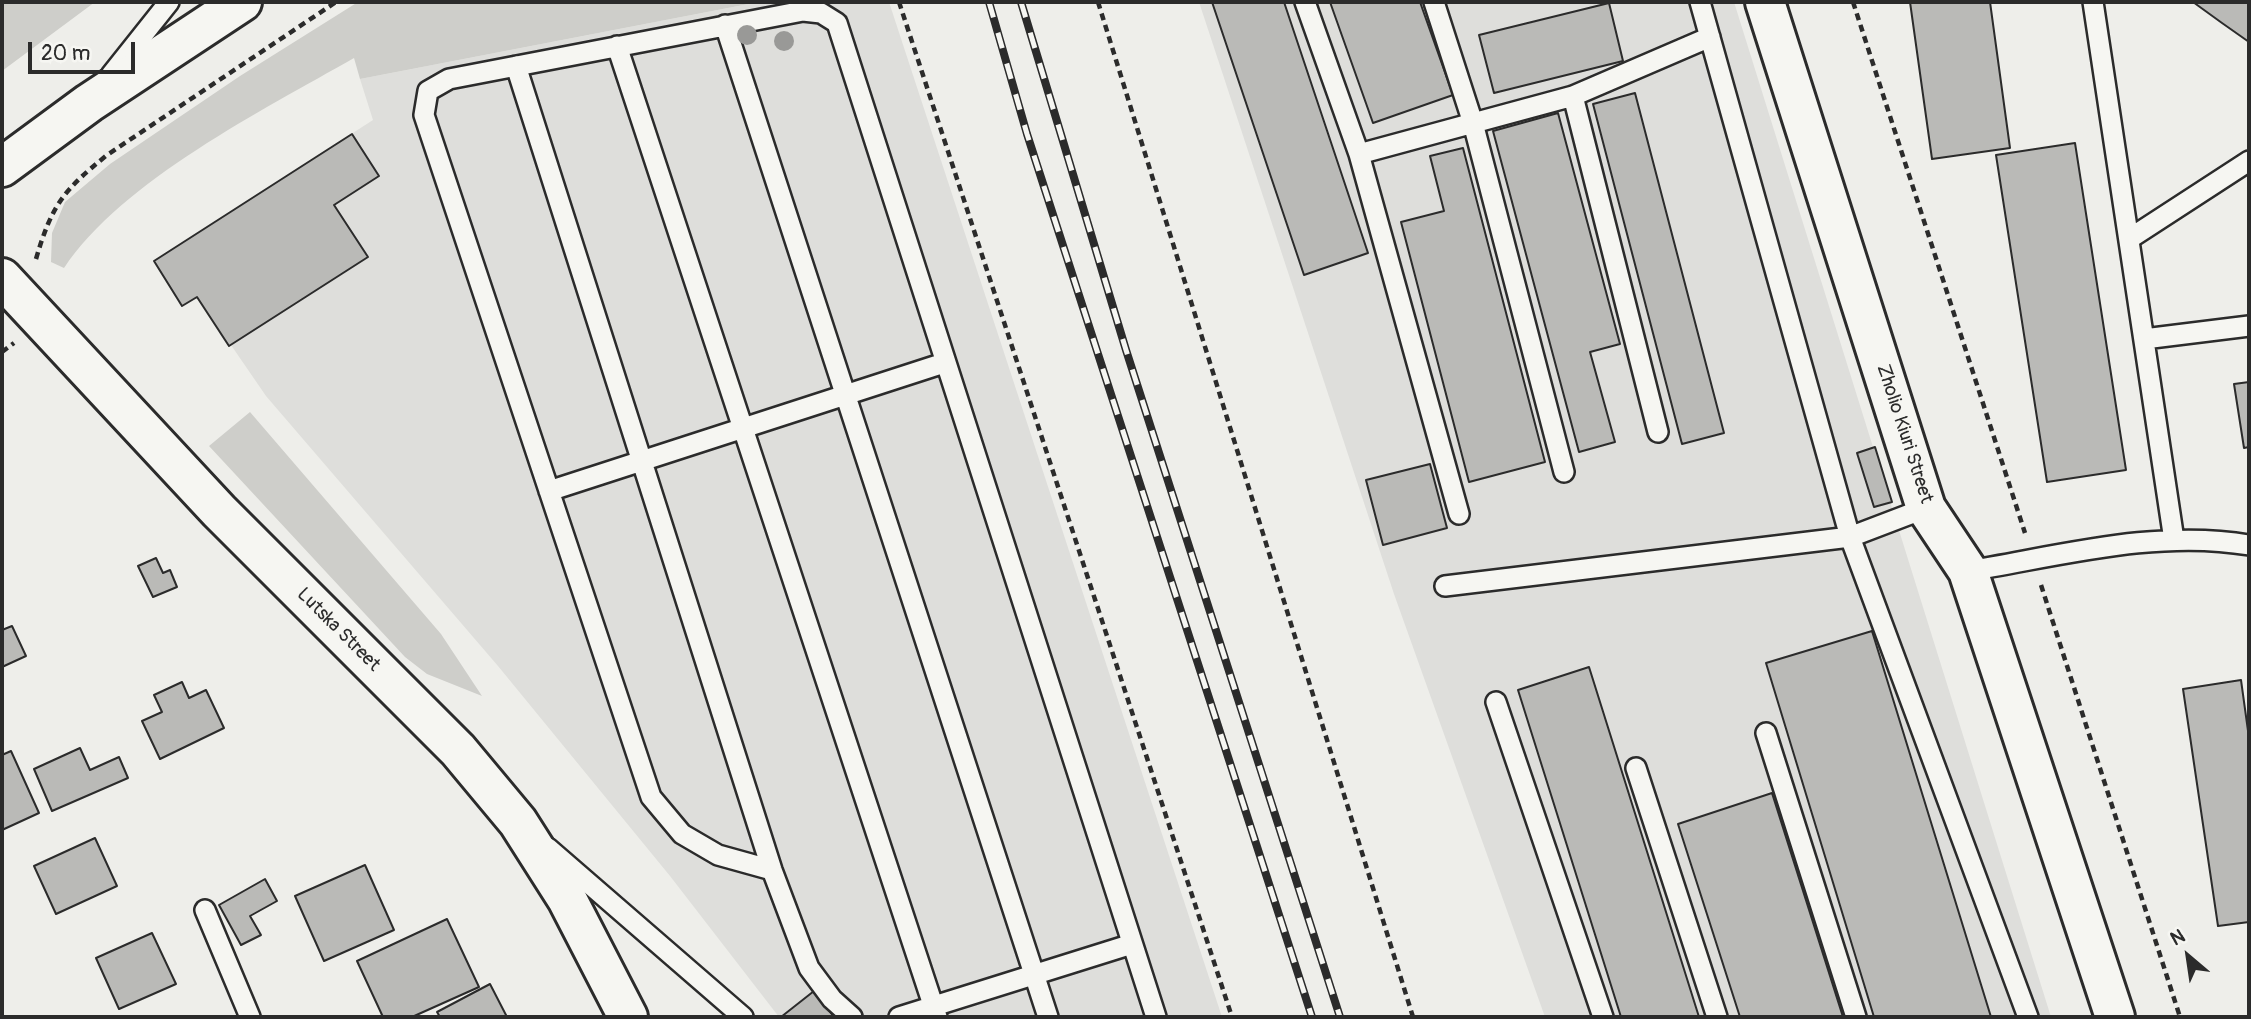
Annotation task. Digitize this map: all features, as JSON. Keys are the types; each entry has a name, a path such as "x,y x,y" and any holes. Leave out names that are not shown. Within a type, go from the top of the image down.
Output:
{"main road":[{"path":"2,167 89,103 242,2"},
{"name":"Zholio Kiuri Street","path":"1765,2 1926,508 1968,571 2115,1017"},
{"name":"Lutska Street","path":"13,290 219,511 458,750 518,822 567,899 628,1017"}],"lane":[{"path":"89,103 169,2"},
{"path":"1305,2 1359,154 1459,514"},
{"path":"1434,2 1473,123 1564,472"},
{"path":"1700,2 1850,537 2028,1017"},
{"path":"2093,2 2174,540"},
{"path":"772,870 718,855 682,834 651,797 424,115 428,91 449,79 803,11 821,13 837,23 1156,1017"},
{"path":"725,25 1048,1017"},
{"path":"1359,154 1573,96 1710,37"},
{"path":"617,46 935,1012"},
{"path":"516,66 772,870 809,968 832,999 852,1017"},
{"path":"1573,96 1658,432"},
{"path":"2129,239 2249,161"},
{"path":"2144,339 2249,326"},
{"path":"549,491 944,363"},
{"path":"1445,586 1850,537 1926,508"},
{"path":"1968,571 2174,540 2249,545"},
{"path":"1496,702 1603,1017"},
{"path":"1766,733 1856,1017"},
{"path":"1636,768 1717,1017"},
{"path":"518,822 743,1017"},
{"path":"205,910 250,1017"},
{"path":"899,1017 935,1012 1034,975 1132,944"}],"path":[{"path":"13,290 61,197 79,178 107,155 336,2"},
{"path":"899,2 1232,1017"},
{"path":"1098,2 1413,1017"},
{"path":"1853,2 2180,1017"}],"shaded area":[{"path":"2,2 95,2 2,71"},
{"path":"358,2 759,2 360,79 354,58 238,124 157,177 89,236 64,268 51,262 52,233 65,202 110,164 240,76"},
{"path":"759,2 889,2 1222,1017 779,1017 670,876 498,666 266,396 198,297 182,306 154,261 373,120 360,79"},
{"path":"1199,2 1734,2 2051,1017 1545,1017 1394,594"},
{"path":"250,412 441,634 482,696 427,674 405,657 209,446"}],"building":[{"path":"1212,2 1284,2 1368,253 1304,275"},
{"path":"1330,2 1420,2 1453,95 1373,123"},
{"path":"1910,2 1990,2 2010,148 1932,159"},
{"path":"2193,2 2249,2 2249,42 2222,23"},
{"path":"1609,3 1623,61 1494,93 1479,35"},
{"path":"1635,93 1724,433 1682,444 1593,104"},
{"path":"1558,113 1620,344 1590,352 1615,442 1579,452 1493,131"},
{"path":"352,134 379,176 334,205 368,257 229,346 197,297 182,306 154,261"},
{"path":"2075,143 2126,470 2047,482 1996,155"},
{"path":"1463,148 1545,462 1469,482 1401,222 1444,211 1430,156"},
{"path":"2249,382 2249,447 2244,448 2234,384"},
{"path":"1875,447 1892,502 1874,507 1857,453"},
{"path":"1430,464 1447,528 1383,545 1366,480"},
{"path":"156,558 163,573 170,570 177,587 153,597 138,566"},
{"path":"12,626 26,656 2,667 2,630"},
{"path":"1872,631 1991,1017 1874,1017 1766,663"},
{"path":"1589,667 1699,1017 1621,1017 1518,690"},
{"path":"2241,680 2249,738 2249,922 2218,926 2183,689"},
{"path":"182,682 189,698 206,690 224,728 160,759 142,721 162,712 154,695"},
{"path":"80,748 90,770 119,757 128,778 52,811 34,769"},
{"path":"11,751 39,813 2,830 2,755"},
{"path":"1772,793 1843,1017 1740,1017 1678,824"},
{"path":"95,838 117,886 56,914 34,866"},
{"path":"365,865 394,930 324,961 295,896"},
{"path":"265,879 277,901 250,916 261,935 241,945 219,905"},
{"path":"447,919 479,987 412,1017 383,1017 357,961"},
{"path":"152,933 176,984 119,1009 96,958"},
{"path":"490,984 507,1017 440,1017 437,1012"},
{"path":"814,991 834,1017 781,1017"}],"railway":[{"path":"989,2 1027,134 1312,1017"},
{"path":"1021,2 1126,350 1340,1017"}]}
